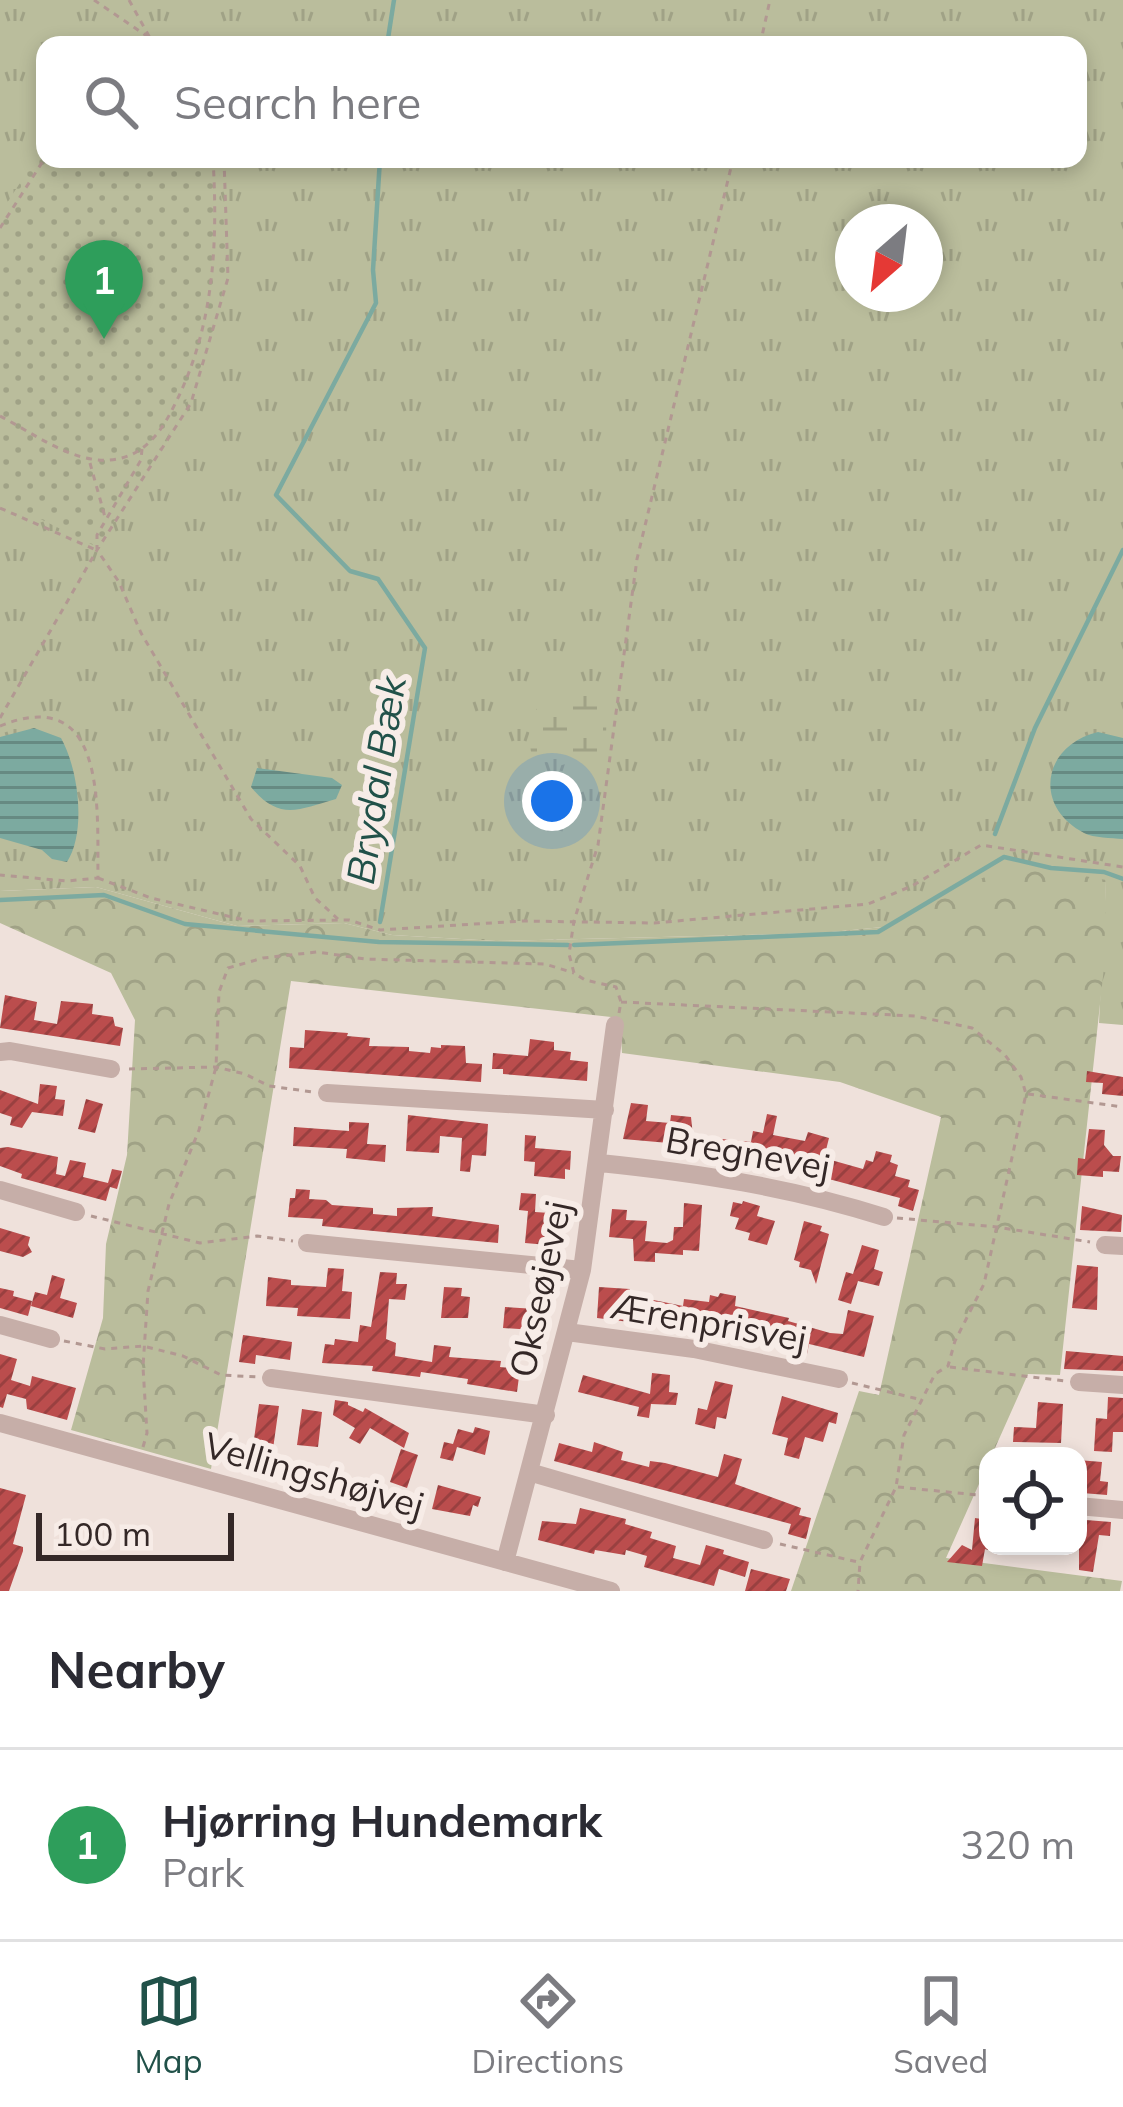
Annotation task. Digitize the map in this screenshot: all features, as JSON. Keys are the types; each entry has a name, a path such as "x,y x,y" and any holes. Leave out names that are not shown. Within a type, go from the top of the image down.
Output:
{"street":[{"name":"Okseøjevej","path":"505,1562 583,1270 615,1025"},
{"path":"0,1052 111,1069"},
{"path":"327,1093 604,1110"},
{"name":"Bregnevej","path":"600,1162 719,1176 812,1194 884,1216"},
{"path":"0,1190 76,1212"},
{"path":"307,1243 583,1270"},
{"path":"0,1325 50,1339"},
{"name":"Ærenprisvej","path":"568,1332 694,1349 839,1379"},
{"path":"271,1378 546,1415"},
{"path":"1079,1382 1123,1385"},
{"name":"Vellingshøjvej","path":"0,1423 610,1591"},
{"path":"529,1472 764,1540"},
{"path":"1087,1506 1123,1510"}],"path":[{"path":"94,0 147,36"},
{"path":"129,0 149,36"},
{"path":"762,36 770,0"},
{"path":"0,228 39,168"},
{"path":"0,416 89,459 112,460 142,449 164,426 188,379 206,327 215,256 213,168"},
{"path":"0,718 98,550 178,427 206,360 228,278 224,168"},
{"path":"574,973 569,953 598,844 637,559 731,168"},
{"path":"142,449 141,460 97,535 98,550 141,633 251,819 300,866 315,898 340,920"},
{"path":"89,459 106,519"},
{"path":"0,508 98,550"},
{"path":"0,726 45,715 73,728 91,766 97,799 98,878"},
{"path":"0,875 68,881 98,878 151,898 249,921 340,920 380,930 574,921 654,923 868,904 912,886 981,845 1123,867"},
{"path":"140,1461 147,1433 143,1346 148,1291 170,1204 200,1130 216,1067 219,992 228,968 263,958 317,952 365,959 545,964 616,986 621,1001 915,1016 972,1028 1005,1055 1021,1077 1026,1094 984,1284 955,1341 948,1366"},
{"path":"111,1069 216,1067 269,1086 327,1093"},
{"path":"1026,1094 1123,1107"},
{"path":"76,1212 200,1243 257,1236 307,1243"},
{"path":"884,1216 1114,1245"},
{"path":"50,1339 105,1349 143,1346 183,1356 221,1375 271,1378"},
{"path":"858,1591 860,1562 896,1487 904,1435 935,1374 948,1366 1079,1382"},
{"path":"839,1379 920,1400"},
{"path":"896,1487 979,1495"},
{"path":"764,1540 860,1562"}],"green space":[{"path":"0,0 1123,0 1123,1025 1099,1023 1106,881 956,887 883,927 821,933 496,941 392,935 344,923 237,926 96,887 0,891"},
{"path":"36,158 36,168 219,168 224,280 206,353 176,420 97,547 0,499 0,214"},
{"path":"589,689 607,699 606,736 597,756 558,766 532,757 530,726 539,707 558,695"},
{"path":"1003,871 1057,871 1106,880 1104,967 1060,1375 1028,1374 995,1447 979,1447 979,1484 946,1558 1122,1581 1120,1591 791,1591 859,1391 879,1395 941,1117 840,1082 622,1053 620,1018 291,981 211,1469 71,1430 103,1318 106,1244 127,1155 135,1020 111,973 0,923 0,891 96,887 237,926 344,923 392,935 496,941 821,933 883,927 956,887"}],"water":[{"path":"34,728 61,738 72,766 78,817 67,862 0,838 0,737"},
{"path":"1098,732 1123,738 1123,839 1084,833 1067,821 1051,793 1051,777 1065,749"},
{"path":"257,768 332,778 342,785 336,799 280,809 251,787"}],"building":[{"path":"5,995 37,1002 34,1020 57,1024 61,1001 93,1004 92,1014 113,1017 115,1026 123,1028 120,1046 0,1028"},
{"path":"305,1030 348,1033 370,1038 369,1046 409,1047 409,1051 430,1053 431,1047 441,1045 465,1046 466,1063 482,1064 481,1082 289,1068 290,1047 304,1048"},
{"path":"530,1039 554,1042 554,1050 571,1052 570,1060 588,1062 587,1081 492,1069 493,1053 528,1056"},
{"path":"1087,1071 1123,1077 1123,1096 1102,1094 1103,1083 1086,1082"},
{"path":"40,1084 57,1086 55,1099 65,1100 63,1116 32,1112 22,1128 10,1125 12,1117 0,1113 0,1090 38,1104"},
{"path":"86,1099 103,1104 95,1133 78,1129"},
{"path":"631,1103 648,1105 646,1121 670,1123 671,1115 691,1117 693,1136 751,1142 753,1131 763,1133 767,1114 777,1116 773,1135 805,1141 808,1132 829,1138 824,1158 863,1169 866,1160 873,1162 876,1151 892,1155 890,1162 898,1165 895,1176 910,1180 908,1187 919,1190 913,1211 898,1206 900,1198 795,1170 798,1160 757,1152 755,1162 680,1152 680,1144 623,1139"},
{"path":"408,1115 488,1124 486,1156 472,1155 470,1172 460,1171 462,1138 440,1136 439,1153 406,1151"},
{"path":"349,1122 369,1123 367,1144 386,1145 385,1162 346,1158 347,1149 293,1146 294,1127 349,1131"},
{"path":"1089,1129 1105,1130 1104,1145 1113,1156 1121,1156 1119,1172 1103,1171 1103,1177 1077,1175 1078,1158 1085,1159"},
{"path":"525,1135 536,1136 535,1148 571,1151 565,1179 534,1176 535,1162 524,1161"},
{"path":"0,1148 58,1157 56,1174 65,1176 70,1160 86,1163 83,1177 108,1183 112,1169 122,1171 117,1189 110,1187 106,1201 21,1178 22,1174 0,1166"},
{"path":"296,1189 310,1190 309,1199 332,1205 373,1208 373,1214 397,1216 397,1208 433,1207 432,1216 499,1225 498,1243 322,1226 323,1219 288,1217"},
{"path":"521,1193 536,1194 535,1212 550,1213 548,1245 525,1243 528,1211 519,1210"},
{"path":"733,1202 760,1206 757,1216 775,1221 767,1245 748,1240 750,1233 735,1229 739,1218 730,1216"},
{"path":"684,1203 702,1205 699,1251 655,1253 655,1262 634,1261 633,1239 609,1237 612,1209 627,1210 626,1220 647,1221 645,1241 667,1243 673,1240 674,1227 683,1227"},
{"path":"1082,1206 1122,1215 1121,1232 1080,1230"},
{"path":"804,1221 822,1226 820,1231 829,1234 816,1284 811,1270 794,1260"},
{"path":"0,1228 30,1237 32,1252 23,1257 0,1251"},
{"path":"862,1245 879,1250 874,1269 883,1272 879,1286 858,1281 851,1304 838,1300 846,1272 853,1274"},
{"path":"1077,1265 1098,1267 1097,1310 1072,1308"},
{"path":"328,1268 344,1269 342,1291 352,1292 350,1319 297,1316 298,1308 266,1306 268,1277 291,1280 291,1285 326,1287"},
{"path":"380,1272 397,1273 396,1284 407,1284 405,1300 389,1299 386,1339 396,1343 395,1356 432,1362 434,1345 451,1347 449,1357 501,1361 500,1367 520,1369 517,1392 421,1372 420,1377 372,1371 373,1366 322,1363 325,1344 334,1345 335,1339 358,1342 360,1325 371,1327"},
{"path":"52,1275 65,1279 60,1298 77,1303 73,1318 31,1306 35,1292 47,1295"},
{"path":"444,1287 462,1288 461,1296 470,1297 468,1318 441,1318"},
{"path":"599,1287 630,1289 629,1295 683,1306 684,1299 709,1302 710,1295 736,1296 735,1306 830,1333 843,1334 848,1310 874,1316 864,1357 809,1344 807,1354 777,1346 778,1342 712,1328 597,1318"},
{"path":"0,1288 32,1301 28,1316 0,1308"},
{"path":"505,1307 536,1309 534,1330 503,1328"},
{"path":"243,1335 292,1342 290,1360 256,1355 255,1364 239,1362"},
{"path":"1066,1351 1123,1356 1123,1371 1064,1369"},
{"path":"0,1354 17,1359 11,1380 30,1386 32,1376 76,1388 67,1420 27,1409 26,1399 7,1394 0,1407"},
{"path":"652,1373 670,1375 669,1392 678,1393 676,1405 651,1404 649,1418 637,1416 639,1407 578,1392 583,1375 650,1394"},
{"path":"715,1381 733,1385 726,1419 717,1417 715,1429 695,1424 698,1408 707,1410"},
{"path":"782,1396 838,1413 836,1424 829,1422 823,1442 805,1437 799,1459 784,1455 788,1438 772,1434"},
{"path":"1108,1397 1123,1398 1123,1432 1113,1432 1112,1452 1094,1451 1096,1418 1107,1419"},
{"path":"335,1400 363,1412 365,1408 409,1433 404,1448 370,1428 360,1444 349,1438 355,1428 333,1415"},
{"path":"1038,1402 1063,1404 1061,1443 1013,1442 1014,1427 1036,1428"},
{"path":"259,1404 279,1406 273,1449 253,1446"},
{"path":"302,1409 322,1412 318,1447 297,1445"},
{"path":"475,1427 490,1431 485,1455 457,1447 453,1461 440,1458 444,1442 453,1444 458,1429 473,1433"},
{"path":"594,1442 623,1452 621,1460 649,1467 650,1461 665,1463 718,1477 724,1454 742,1459 735,1484 801,1508 799,1515 811,1518 806,1539 788,1534 791,1524 554,1461 559,1443 592,1452"},
{"path":"401,1449 418,1455 407,1488 390,1482"},
{"path":"1087,1461 1102,1462 1100,1481 1108,1482 1107,1495 1087,1493"},
{"path":"438,1485 481,1497 478,1507 473,1505 470,1516 432,1509"},
{"path":"0,1488 26,1495 13,1544 23,1551 9,1591 0,1591"},
{"path":"580,1508 626,1519 625,1524 652,1532 650,1538 676,1546 673,1558 700,1565 706,1545 724,1550 723,1554 749,1562 745,1577 719,1569 714,1586 644,1567 647,1556 626,1550 625,1555 595,1550 594,1554 538,1540 542,1521 576,1524"},
{"path":"975,1518 979,1519 982,1566 947,1562 962,1545 972,1550"},
{"path":"1087,1520 1111,1522 1110,1536 1099,1535 1093,1572 1079,1570 1079,1555 1087,1555"},
{"path":"751,1569 790,1579 786,1591 745,1591"}],"waterway":[{"name":"Brydal Bæk","path":"388,36 394,0"},
{"name":"Brydal Bæk","path":"379,168 373,270 376,303 276,495 350,571 378,579 425,648 380,922"},
{"path":"995,834 1035,728 1123,550"},
{"path":"574,945 878,932 1004,857 1123,879"},
{"path":"0,900 104,895 185,924 379,942 568,945"}],"place":[{"name":"Hjørring Hundemark","path":"104,339"}]}
